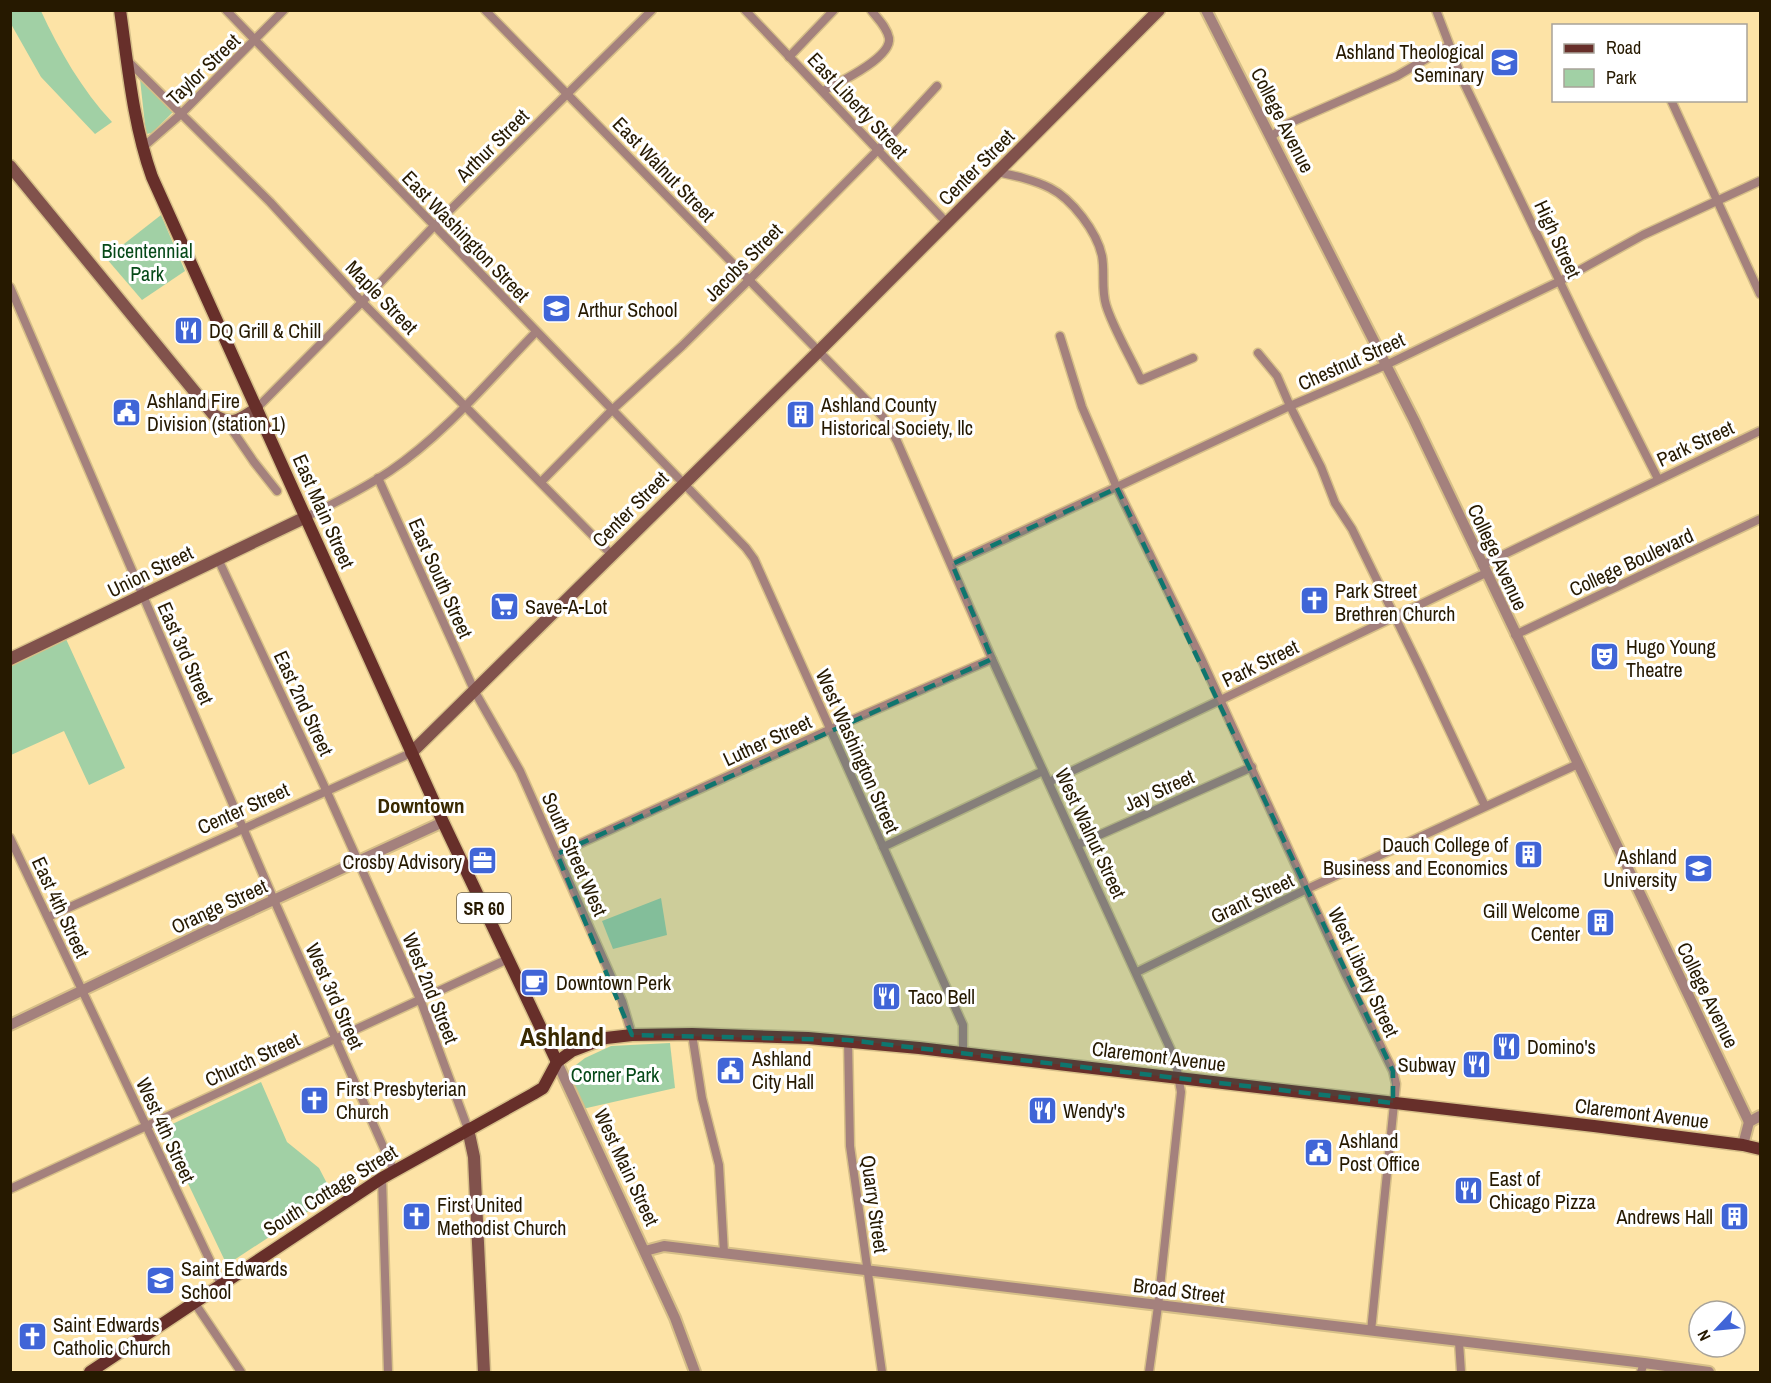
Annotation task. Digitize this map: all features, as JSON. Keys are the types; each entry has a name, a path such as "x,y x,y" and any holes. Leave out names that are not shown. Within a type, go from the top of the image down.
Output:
{"main road":[{"name":"East Main Street","path":"120,10 142,148 157,188 411,753"},
{"name":"Center Street","path":"411,753 998,172 1147,15 1159,10"},
{"path":"10,166 213,414 226,421 235,421 257,408"},
{"name":"Union Street","path":"10,658 306,517"},
{"name":"West Main Street","path":"411,753 557,1062"},
{"name":"Claremont Avenue","path":"557,1062 572,1051 595,1041 632,1035 692,1034 848,1040 1393,1103 1761,1149"},
{"name":"South Cottage Street","path":"90,1372 382,1178 543,1088 557,1062"},
{"path":"468,1129 475,1166 484,1372"}],"street":[{"name":"East Washington Street","path":"226,10 683,484"},
{"name":"Taylor Street","path":"142,148 182,114 284,10"},
{"name":"East Walnut Street","path":"485,10 819,351"},
{"name":"Arthur Street","path":"257,408 362,303 434,226 652,10"},
{"path":"789,57 834,10"},
{"path":"823,91 875,60 887,49 888,35 871,10"},
{"name":"College Avenue","path":"1206,10 1386,365 1749,1122"},
{"name":"High Street","path":"1436,10 1449,46 1560,281 1658,479"},
{"name":"East Liberty Street","path":"747,11 947,223"},
{"path":"1271,137 1287,124 1396,76 1449,46"},
{"name":"Maple Street","path":"128,62 270,202 362,303 612,555"},
{"name":"Jacobs Street","path":"541,482 612,410 749,280 878,150 937,86"},
{"path":"1672,102 1761,294"},
{"path":"998,172 1052,189 1078,212 1094,233 1104,265 1102,287 1106,306 1142,380 1192,357"},
{"name":"Chestnut Street","path":"952,564 1290,406 1386,365 1560,281 1643,235 1761,181"},
{"name":"East 3rd Street","path":"10,287 274,900"},
{"path":"306,517 360,490 415,451 536,332"},
{"name":"West Liberty Street","path":"1060,336 1082,407 1118,488 1221,700 1393,1071 1396,1084 1371,1331"},
{"name":"West Walnut Street","path":"819,351 883,417 897,441 992,659 1171,1048 1180,1078 1181,1092 1149,1372"},
{"path":"1258,353 1273,369 1321,467 1335,503 1352,529 1485,806"},
{"path":"226,421 240,444 277,491"},
{"name":"Park Street","path":"1049,782 1394,617 1658,479 1761,430"},
{"name":"East South Street","path":"378,478 475,692"},
{"name":"West Washington Street","path":"683,484 754,559 963,1025 963,1053"},
{"name":"College Boulevard","path":"1515,635 1761,519"},
{"name":"East 2nd Street","path":"218,559 358,861"},
{"name":"Luther Street","path":"557,854 829,730 992,659"},
{"name":"South Street West","path":"475,692 520,771 622,1001 632,1035"},
{"name":"Center Street","path":"48,917 411,753"},
{"name":"Grant Street","path":"1137,972 1307,889 1578,764"},
{"name":"Jay Street","path":"1078,844 1252,767"},
{"path":"883,847 1043,771"},
{"name":"Orange Street","path":"10,1025 443,822"},
{"name":"East 4th Street","path":"10,838 83,990"},
{"name":"West 2nd Street","path":"358,861 420,999 468,1129"},
{"name":"West 3rd Street","path":"274,900 394,1171"},
{"name":"Church Street","path":"10,1189 508,959"},
{"name":"West 4th Street","path":"83,990 221,1284"},
{"path":"692,1034 702,1098 719,1166 724,1253"},
{"name":"Quarry Street","path":"848,1040 850,1146 882,1372"},
{"name":"West Main Street","path":"557,1062 675,1318 695,1372"},
{"path":"1743,1145 1749,1122 1761,1116"},
{"path":"382,1178 388,1372"},
{"name":"Broad Street","path":"645,1251 664,1246 1371,1331 1643,1368 1709,1372"},
{"path":"194,1302 241,1372"},
{"path":"1459,1342 1461,1372"}],"highlighted area":[{"path":"1117,488 1393,1071 1393,1103 848,1040 632,1035 557,854 992,659 952,564"}],"green space":[{"path":"10,11 41,11 72,69 112,122 95,134 41,77 11,24"},
{"path":"139,70 177,108 152,133 146,134"},
{"name":"Bicentennial Park","path":"161,215 185,271 142,300 106,258"},
{"path":"66,639 125,768 89,785 64,731 11,755 10,664"},
{"path":"661,898 667,935 613,949 602,921"},
{"name":"Corner Park","path":"670,1043 675,1088 578,1110 563,1075 585,1058 611,1046"},
{"path":"261,1082 287,1142 319,1168 333,1195 231,1262 225,1261 162,1129"}],"place":[{"name":"Ashland Theological Seminary","path":"1505,62"},
{"name":"Arthur School","path":"557,309"},
{"name":"DQ Grill & Chill","path":"188,330"},
{"name":"Ashland Fire Division (station 1)","path":"126,412"},
{"name":"Ashland County Historical Society, llc","path":"800,415"},
{"name":"Park Street Brethren Church","path":"1314,601"},
{"name":"Save-A-Lot","path":"504,606"},
{"name":"Hugo Young Theatre","path":"1605,657"},
{"name":"Dauch College of Business and Economics","path":"1529,855"},
{"name":"Crosby Advisory","path":"483,861"},
{"name":"Ashland University","path":"1698,868"},
{"name":"Gill Welcome Center","path":"1601,922"},
{"name":"Downtown Perk","path":"535,982"},
{"name":"Taco Bell","path":"887,996"},
{"name":"Domino's","path":"1506,1046"},
{"name":"Subway","path":"1477,1064"},
{"name":"Ashland City Hall","path":"731,1070"},
{"name":"First Presbyterian Church","path":"315,1100"},
{"name":"Wendy's","path":"1042,1110"},
{"name":"Ashland Post Office","path":"1318,1152"},
{"name":"East of Chicago Pizza","path":"1468,1190"},
{"name":"First United Methodist Church","path":"416,1216"},
{"name":"Andrews Hall","path":"1734,1216"},
{"name":"Saint Edwards School","path":"160,1280"},
{"name":"Saint Edwards Catholic Church","path":"32,1336"}],"district":[{"name":"Downtown","path":"421,805"},
{"name":"Ashland","path":"562,1036"}]}
